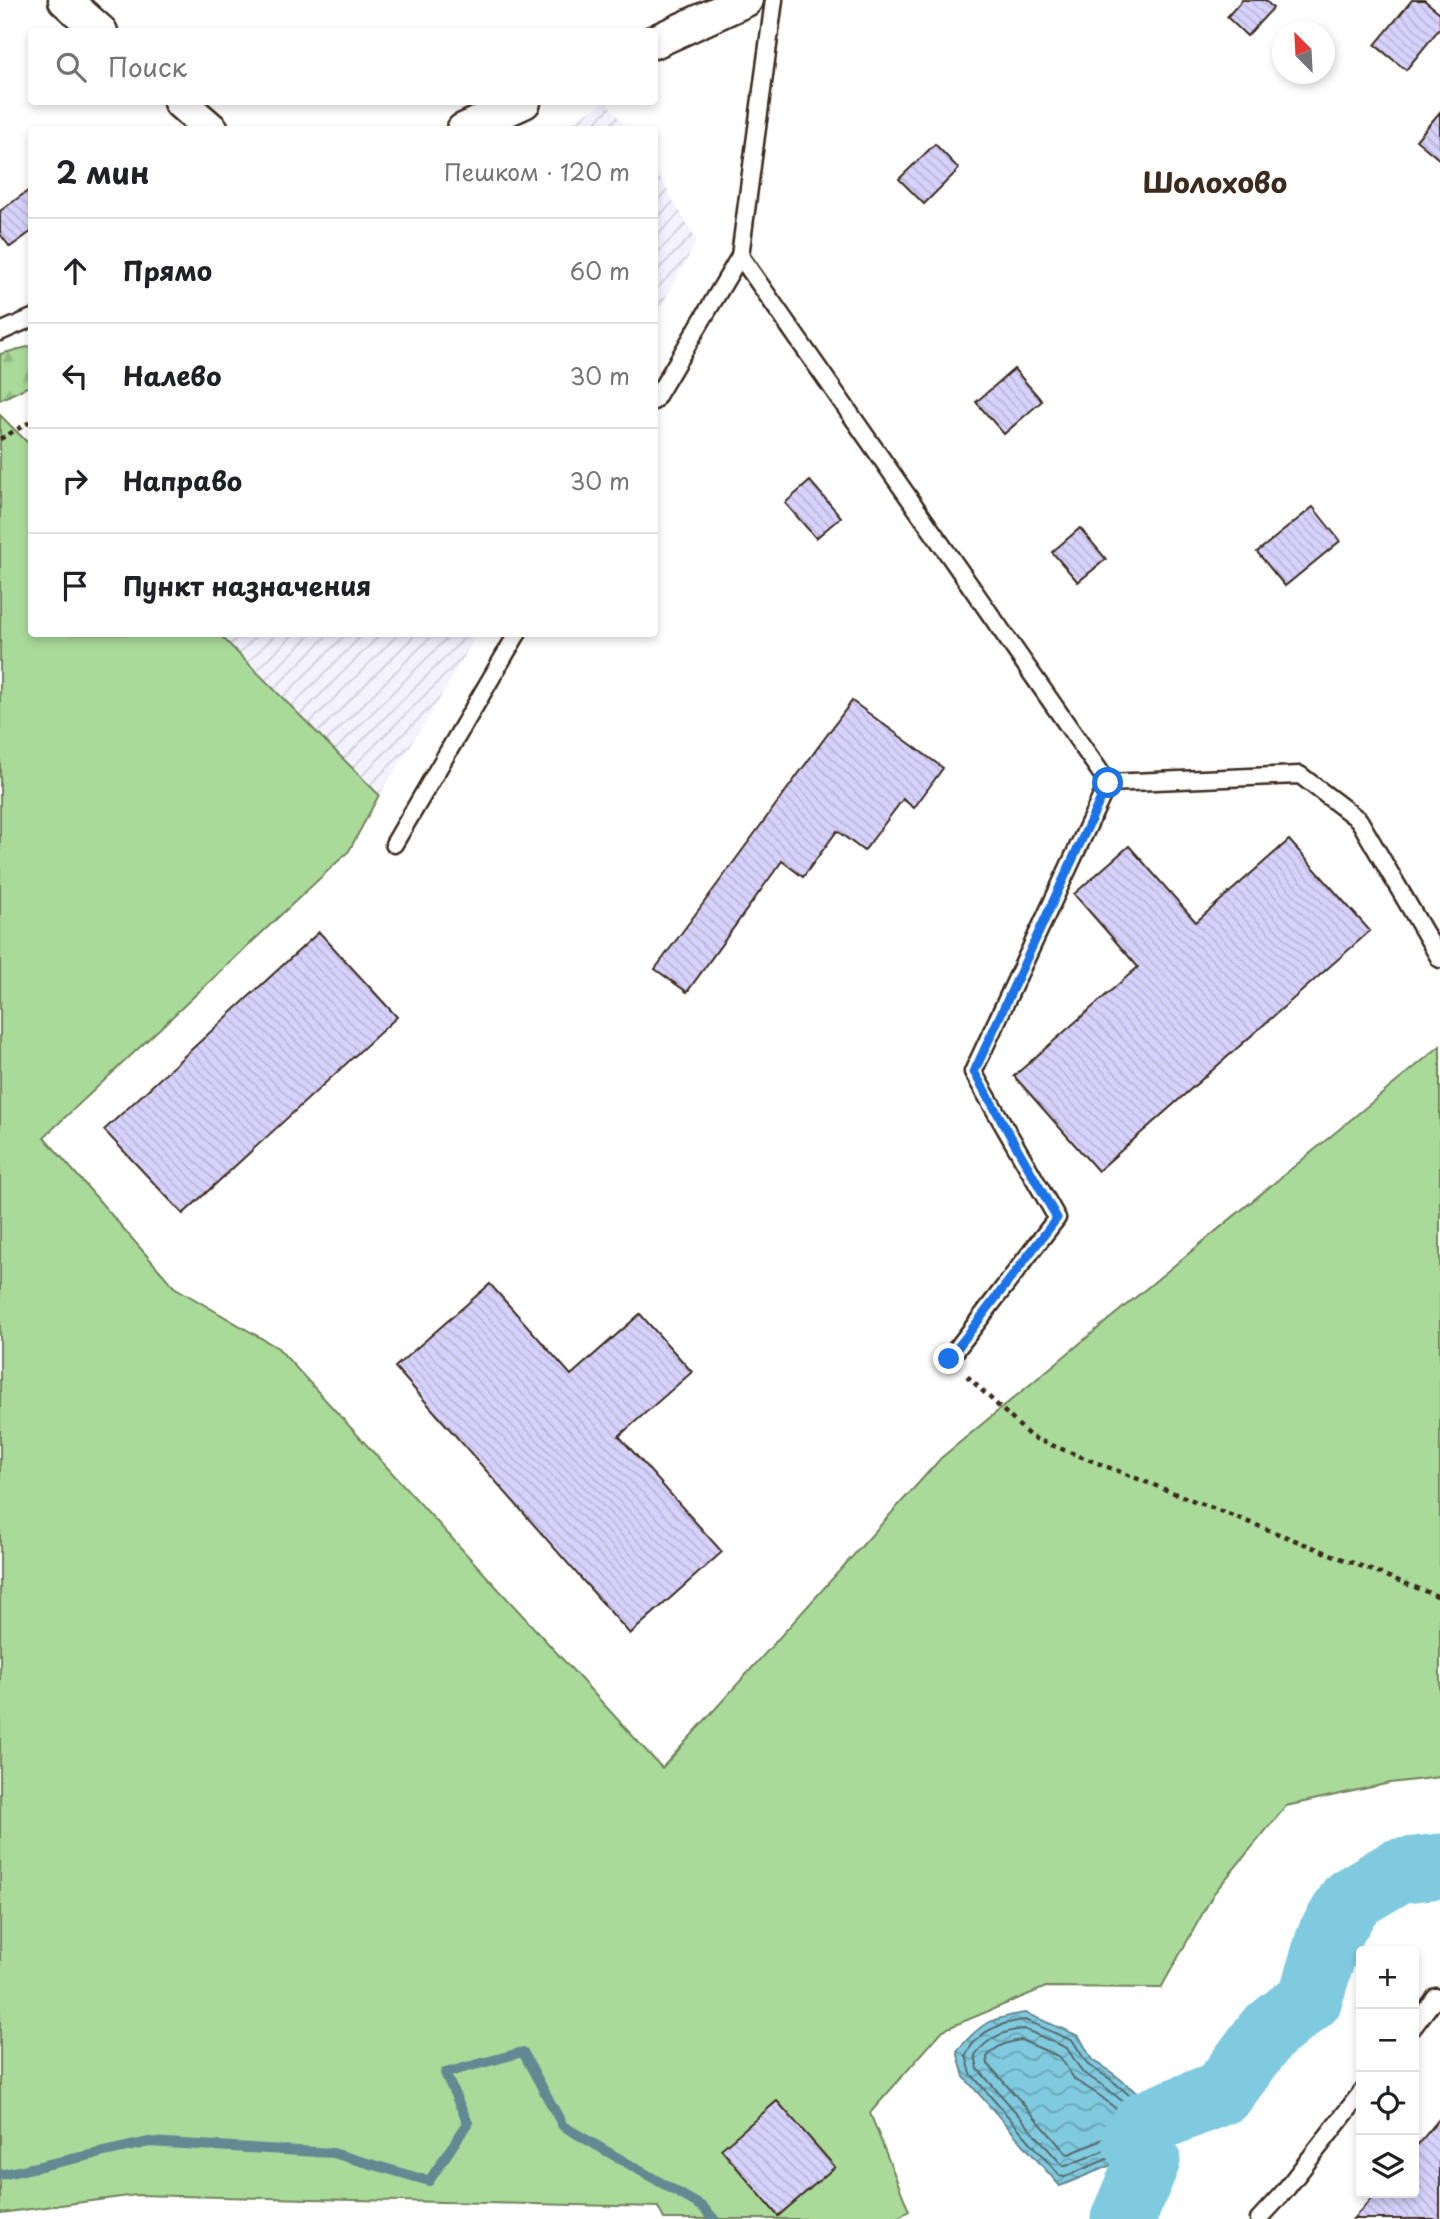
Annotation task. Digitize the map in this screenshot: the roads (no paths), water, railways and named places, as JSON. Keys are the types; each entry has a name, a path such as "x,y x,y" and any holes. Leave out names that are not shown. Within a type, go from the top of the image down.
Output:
{"street":[{"path":"65,0 96,28"},
{"path":"658,40 746,0"},
{"path":"183,105 207,126"},
{"path":"472,126 517,105"}],"lane":[{"path":"658,394 740,256 774,0"},
{"path":"740,256 1108,783"},
{"path":"0,332 28,320"},
{"path":"394,844 515,637"},
{"path":"1108,783 1300,775 1359,820 1440,959"},
{"path":"949,1359 1057,1218 974,1072 1108,783"},
{"path":"1419,2019 1436,1997"},
{"path":"1259,2219 1283,2193 1356,2099"}],"water":[{"path":"1025,2013 1079,2036 1092,2060 1153,2106 1155,2132 1111,2165 1060,2186 964,2077 957,2051 986,2024"}],"waterway":[{"path":"1123,2219 1148,2160 1134,2139 1146,2123 1223,2092 1267,2033 1310,1999 1329,1936 1351,1899 1398,1871 1440,1866"},
{"path":"0,2175 149,2142 333,2153 429,2181 468,2123 445,2073 523,2052 563,2126 703,2207 714,2219"}],"district":[{"name":"Шолохово","path":"1215,181"}]}
